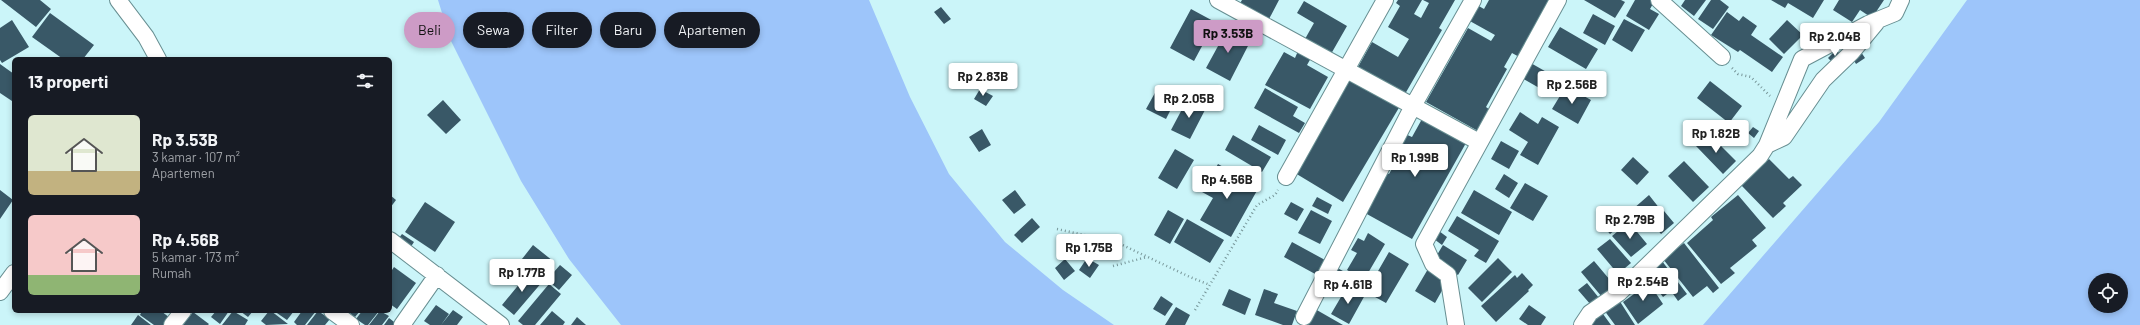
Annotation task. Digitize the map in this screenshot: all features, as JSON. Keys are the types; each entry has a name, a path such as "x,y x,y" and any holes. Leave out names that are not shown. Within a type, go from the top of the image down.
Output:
{"street":[{"path":"118,0 146,37 157,57"},
{"path":"1218,0 1479,142"},
{"path":"1286,177 1385,0"},
{"path":"1304,316 1413,106 1472,0"},
{"path":"1456,325 1448,275 1433,264 1424,244 1558,0"},
{"path":"1659,0 1722,57"},
{"path":"1582,325 1590,313 1619,292 1655,256 1708,208 1760,156 1782,108 1802,58 1880,18 1895,12 1901,0"},
{"path":"1766,145 1784,137 1823,80 1852,52 1880,18"},
{"path":"392,241 500,325"},
{"path":"402,325 437,275"},
{"path":"0,292 12,276"},
{"path":"172,325 181,313"},
{"path":"335,313 351,325"}],"path":[{"path":"1722,57 1738,74 1751,77 1782,108"},
{"path":"1195,310 1257,205 1275,196 1286,177"},
{"path":"1057,229 1116,242 1190,278 1210,285"},
{"path":"1113,266 1147,257"}],"water":[{"path":"438,0 869,0 910,97 949,174 1005,242 1063,290 1114,325 621,325 569,259 521,181 454,48 455,12 442,12"},
{"path":"1967,0 2140,0 2140,325 1703,325 1879,122"}],"building":[{"path":"1,0 40,0 51,9 36,27"},
{"path":"1242,0 1279,0 1268,21 1239,5"},
{"path":"1398,0 1422,0 1414,14 1421,18 1429,3 1423,0 1455,0 1439,28 1442,30 1405,94 1358,67 1372,42 1398,57 1409,39 1388,27 1400,6 1396,3"},
{"path":"1489,0 1549,0 1530,35 1533,37 1521,58 1512,53 1504,67 1507,69 1486,107 1490,110 1478,131 1426,102 1468,28 1491,41 1495,35 1468,20 1477,5 1484,9"},
{"path":"1584,0 1621,0 1625,2 1615,18"},
{"path":"1635,0 1650,0 1654,2 1650,9 1659,14 1649,30 1626,16"},
{"path":"1685,0 1706,0 1694,16 1681,6"},
{"path":"1711,0 1720,0 1729,7 1713,29 1698,19"},
{"path":"1771,0 1824,0 1813,18 1788,3 1785,8"},
{"path":"1839,0 1884,0 1872,18 1860,10 1852,22 1833,10"},
{"path":"1304,1 1347,26 1331,54 1305,39 1314,23 1297,13"},
{"path":"941,7 951,19 944,24 934,12"},
{"path":"1191,9 1215,22 1194,61 1170,48"},
{"path":"1727,12 1739,21 1743,16 1757,26 1751,35 1783,57 1772,72 1740,50 1738,52 1711,35"},
{"path":"50,13 94,45 85,57 60,57 32,37"},
{"path":"1593,14 1615,26 1605,45 1583,33"},
{"path":"1624,19 1645,30 1632,52 1612,40"},
{"path":"12,20 29,47 2,63 0,60 0,28"},
{"path":"1787,20 1803,35 1784,54 1769,39"},
{"path":"1229,26 1241,32 1239,36 1250,42 1230,81 1206,68"},
{"path":"1560,27 1598,49 1586,69 1548,47"},
{"path":"1836,50 1842,56 1834,64 1828,58"},
{"path":"1298,51 1311,58 1307,65 1328,77 1310,109 1265,85 1284,52 1295,58"},
{"path":"1861,52 1865,58 1856,64 1852,57"},
{"path":"1529,62 1557,78 1548,93 1520,77"},
{"path":"0,64 12,73 12,101 0,93"},
{"path":"1351,78 1400,106 1343,202 1295,173"},
{"path":"1710,81 1742,106 1729,123 1697,98"},
{"path":"1566,86 1591,100 1578,124 1552,109"},
{"path":"1265,88 1298,107 1293,116 1305,123 1299,133 1254,108"},
{"path":"980,89 993,96 986,106 974,99"},
{"path":"1156,91 1175,101 1166,119 1146,109"},
{"path":"1188,98 1206,108 1190,139 1171,130"},
{"path":"443,100 461,120 446,134 427,115"},
{"path":"1520,112 1538,124 1542,117 1559,127 1538,165 1520,155 1528,142 1509,130"},
{"path":"1422,119 1466,143 1412,239 1365,213 1387,173 1389,174 1397,160 1392,157 1405,134 1412,137"},
{"path":"1259,125 1286,140 1278,155 1251,140"},
{"path":"1753,127 1759,131 1754,138 1748,133"},
{"path":"982,129 991,145 979,152 969,137"},
{"path":"1709,134 1736,161 1723,174 1696,146"},
{"path":"1233,135 1271,157 1262,172 1225,150"},
{"path":"1501,141 1519,151 1509,169 1491,159"},
{"path":"1175,149 1194,160 1177,189 1158,178"},
{"path":"1633,157 1649,172 1637,185 1621,170"},
{"path":"1769,159 1789,179 1793,176 1802,185 1783,203 1786,206 1773,218 1741,185"},
{"path":"1684,161 1709,187 1693,202 1668,176"},
{"path":"1218,164 1259,187 1231,237 1200,220 1213,198 1202,192"},
{"path":"1504,174 1518,183 1509,198 1495,189"},
{"path":"1525,183 1548,196 1533,221 1510,208"},
{"path":"0,190 12,199 12,201 0,219"},
{"path":"1015,190 1026,205 1014,214 1002,200"},
{"path":"1474,190 1512,212 1499,235 1461,213"},
{"path":"1649,195 1660,209 1645,222 1633,209"},
{"path":"1738,195 1766,228 1752,240 1757,246 1730,268 1735,273 1721,284 1687,243 1713,220 1711,217"},
{"path":"392,197 396,200 392,205"},
{"path":"1317,197 1332,205 1328,214 1312,206"},
{"path":"425,202 455,222 435,252 405,232"},
{"path":"1291,202 1304,209 1297,221 1284,214"},
{"path":"1168,210 1184,219 1170,244 1154,235"},
{"path":"1311,210 1332,221 1320,244 1298,233"},
{"path":"1664,211 1674,223 1661,234 1651,222"},
{"path":"1617,212 1626,221 1610,234 1602,225"},
{"path":"1457,216 1499,241 1486,263 1474,256 1479,250 1448,231"},
{"path":"1032,218 1040,227 1022,243 1014,235"},
{"path":"1187,219 1224,240 1210,263 1174,242"},
{"path":"1629,222 1647,244 1631,257 1612,236"},
{"path":"1439,231 1447,237 1442,245 1434,239"},
{"path":"1368,233 1385,244 1364,280 1347,270 1357,253 1351,250 1358,238 1364,241"},
{"path":"402,234 414,242 408,251 396,242"},
{"path":"1610,239 1631,263 1618,274 1597,249"},
{"path":"1292,242 1325,260 1317,275 1284,257"},
{"path":"1684,243 1719,288 1713,293 1707,286 1693,297 1663,259"},
{"path":"533,245 553,261 542,275 522,259"},
{"path":"1443,245 1467,260 1458,275 1434,260"},
{"path":"1389,252 1409,264 1386,303 1366,292"},
{"path":"1087,258 1099,265 1090,278 1079,270"},
{"path":"1498,258 1512,272 1482,302 1468,288"},
{"path":"1065,259 1075,271 1064,280 1055,268"},
{"path":"1594,261 1615,286 1602,297 1581,272"},
{"path":"1662,261 1687,294 1678,301 1671,291 1663,297 1645,273"},
{"path":"560,265 572,275 559,290 547,280"},
{"path":"1334,266 1350,275 1338,297 1322,289"},
{"path":"394,267 416,283 397,309 392,305 392,270"},
{"path":"1428,269 1448,280 1435,303 1415,291"},
{"path":"530,271 543,281 514,315 502,305"},
{"path":"1522,273 1533,285 1528,290 1529,291 1496,322 1481,306 1515,275 1517,278"},
{"path":"1647,280 1663,304 1638,324 1623,302 1634,294 1632,290"},
{"path":"1587,283 1599,298 1591,305 1578,290"},
{"path":"549,284 561,294 535,325 523,325 518,321"},
{"path":"1348,285 1365,295 1349,324 1331,314"},
{"path":"1229,289 1251,299 1245,315 1222,305"},
{"path":"1264,289 1278,294 1274,303 1297,311 1292,325 1283,325 1255,315"},
{"path":"1161,296 1173,304 1165,316 1153,309"},
{"path":"1619,300 1635,325 1615,325 1604,310"},
{"path":"436,305 449,314 441,325 430,325 424,321"},
{"path":"1529,305 1546,317 1541,325 1528,325 1519,319"},
{"path":"1176,307 1190,315 1185,325 1165,325"},
{"path":"1315,309 1343,325 1306,325"},
{"path":"453,310 463,317 457,325 441,325"},
{"path":"552,311 565,322 563,325 540,325"},
{"path":"141,313 164,313 170,318 164,325 154,325 140,315"},
{"path":"192,313 209,324 208,325 183,325"},
{"path":"214,313 228,313 220,324 211,317"},
{"path":"231,313 236,313 248,320 245,325 222,325"},
{"path":"243,313 251,313 248,317"},
{"path":"267,313 274,313 288,324 266,325 261,321"},
{"path":"277,313 292,313 287,320"},
{"path":"301,313 314,313 305,325 297,325 294,322"},
{"path":"316,313 321,313 330,319 325,325 307,325"},
{"path":"350,313 358,313 355,317"},
{"path":"360,313 377,313 368,325 365,325 356,319"},
{"path":"378,313 384,313 389,316 382,325 369,325"},
{"path":"1603,314 1611,325 1586,325"},
{"path":"138,315 151,325 131,325"},
{"path":"577,317 586,325 571,325"},
{"path":"389,318 398,325 384,325"}]}
